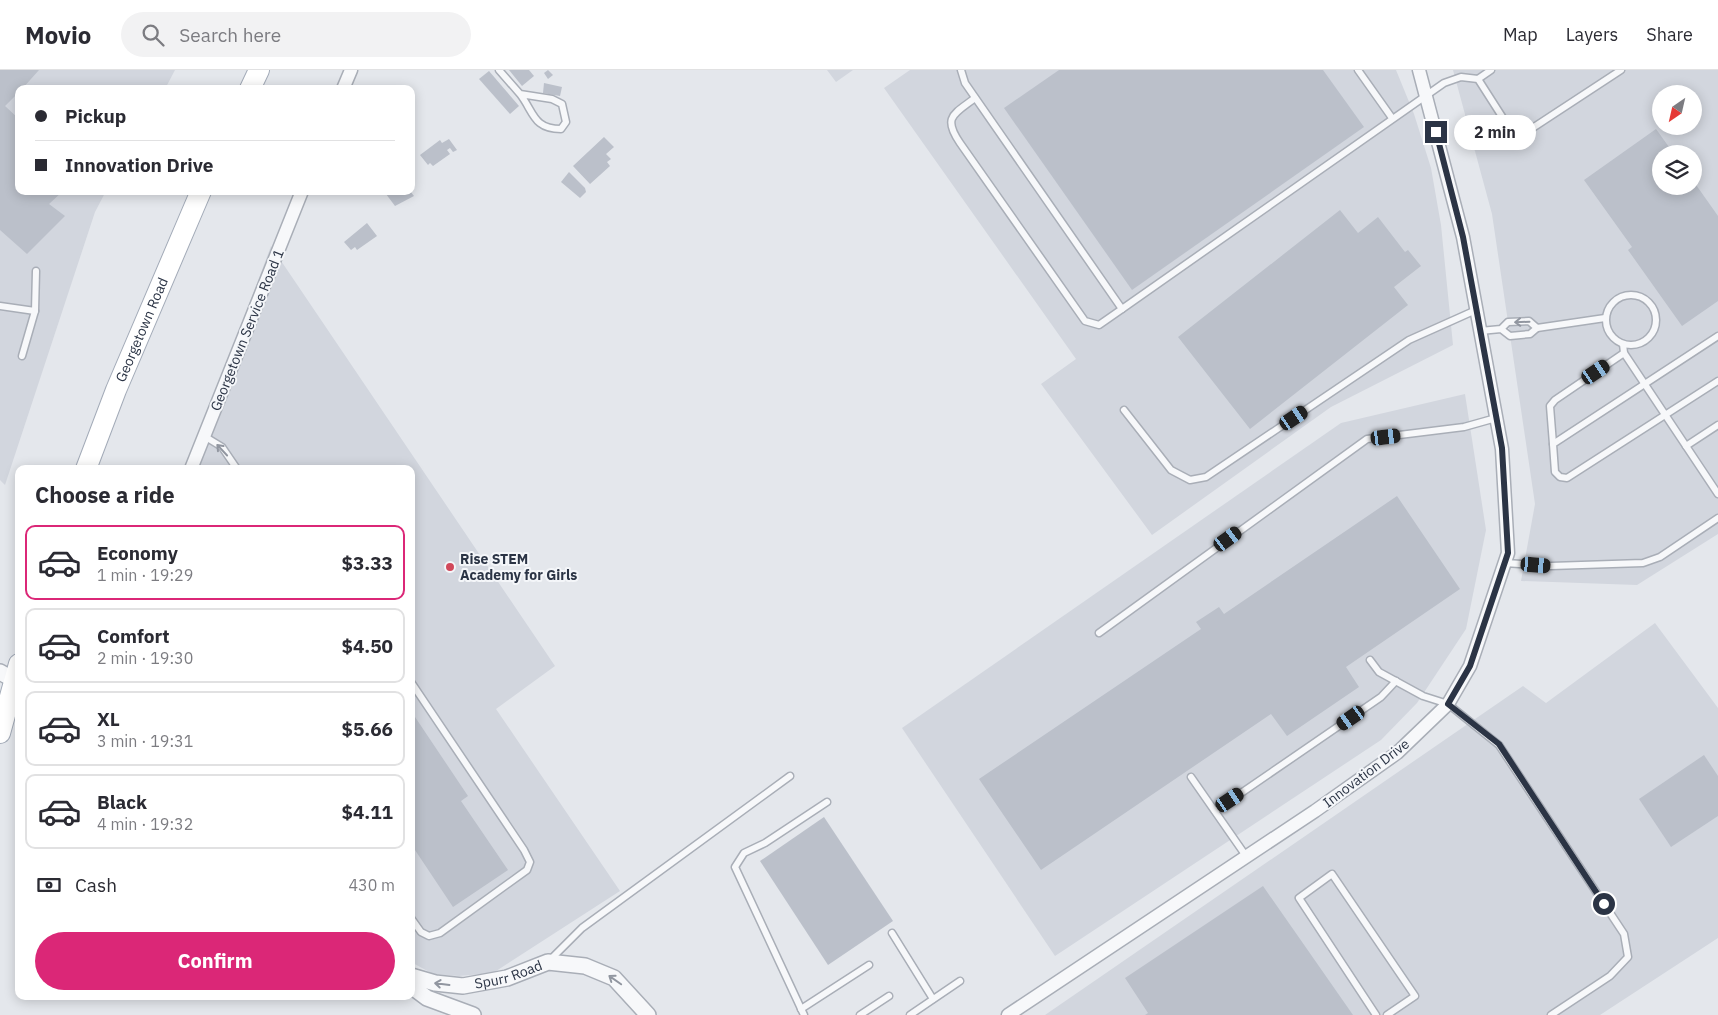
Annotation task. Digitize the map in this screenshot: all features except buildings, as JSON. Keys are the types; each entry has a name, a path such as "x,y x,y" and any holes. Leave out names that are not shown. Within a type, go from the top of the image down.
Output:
{"main road":[{"path":"252,85 259,70"},
{"name":"Georgetown Road","path":"88,465 116,390 199,195"},
{"path":"0,733 10,675"}],"street":[{"path":"345,85 351,70"},
{"name":"Innovation Drive","path":"1008,1015 1397,753 1448,704 1470,666 1508,553 1502,458 1463,237 1419,70"},
{"name":"Georgetown Service Road 1","path":"193,465 300,195"},
{"name":"Spurr Road","path":"415,977 435,983 463,986 507,978 548,962 585,966 614,978 648,1015"},
{"path":"415,989 427,998 473,1015"}],"lane":[{"path":"499,70 520,94 528,111 538,123 551,129 562,129 566,122 562,104 552,99 520,94"},
{"path":"961,70 960,74 975,98 1122,309"},
{"path":"1358,70 1392,118"},
{"path":"975,98 953,114 950,121 951,128 965,151 1085,322 1099,325 1392,118 1444,84 1461,77 1478,79 1491,70"},
{"path":"1478,79 1510,129 1518,134 1525,133 1621,70"},
{"path":"22,356 35,311 36,271"},
{"path":"1627,295 1643,298 1650,304 1656,319 1652,334 1639,344 1623,344 1610,334 1605,318 1612,303 1627,295"},
{"path":"0,306 35,311"},
{"path":"1124,410 1171,470 1190,480 1206,477 1409,340 1476,310"},
{"path":"1501,329 1510,336 1530,334 1537,328 1605,318"},
{"path":"1480,332 1501,329 1508,322 1529,321 1537,328"},
{"path":"1552,444 1718,336"},
{"path":"1623,344 1624,353 1718,494"},
{"path":"1624,353 1555,400 1550,406 1555,472 1560,477 1567,478 1718,381"},
{"path":"1099,633 1367,440 1464,427 1496,418"},
{"path":"1686,446 1718,425"},
{"path":"204,436 222,447 234,465"},
{"path":"1505,563 1551,566 1643,564 1660,557 1718,518"},
{"path":"1370,660 1380,672 1396,682 1423,696 1448,704 1499,744 1624,934 1628,957 1610,976 1551,1015"},
{"path":"1215,811 1381,697 1396,682"},
{"path":"415,688 524,850 530,862 527,870 440,933 429,936 421,932 415,924"},
{"path":"548,962 582,928 790,776"},
{"path":"1192,777 1246,856"},
{"path":"827,802 766,843 744,853 735,867 803,1012 869,965"},
{"path":"1376,1015 1299,898 1332,874 1415,996 1387,1015"},
{"path":"892,933 933,1000"},
{"path":"910,1015 960,981"},
{"path":"860,1015 889,996"}],"shaded area":[{"path":"0,70 175,70 167,85 15,85 15,195 104,195 95,212 5,485 0,480"},
{"path":"827,70 853,70 836,82"},
{"path":"910,70 1396,70 1414,114 1431,168 1441,225 1453,345 1331,407 1152,535 1041,384 1076,359 884,88"},
{"path":"1453,70 1718,70 1718,534 1637,585 1521,581 1535,504 1492,214"},
{"name":"Rise STEM Academy for Girls","path":"271,246 555,666 496,709 620,891 493,973 459,976 433,974 415,964 415,465 189,465"},
{"path":"1465,394 1486,530 1466,629 1417,703 1381,740 1055,956 902,728 1341,423"},
{"path":"1655,623 1718,708 1718,938 1600,1015 1045,1015 1523,686 1546,703"}],"place":[{"name":"Rise STEM Academy for Girls","path":"450,567"}],"route":[{"path":"1436,132 1463,237 1502,448 1508,553 1470,666 1448,704 1499,744 1604,904"}]}
